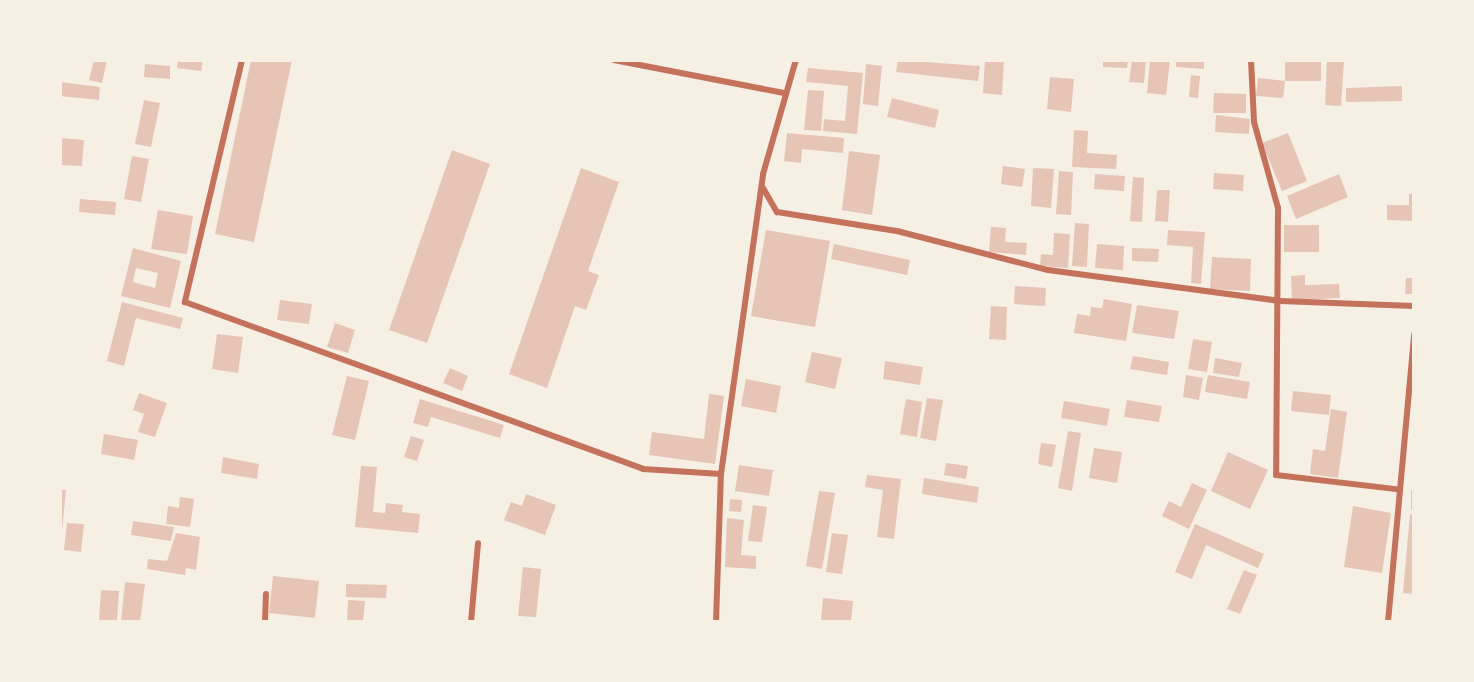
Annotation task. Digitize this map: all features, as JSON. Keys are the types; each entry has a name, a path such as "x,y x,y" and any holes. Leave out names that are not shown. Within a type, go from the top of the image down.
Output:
{"street":[{"path":"242,60 185,302 644,469 721,474"},
{"path":"614,60 783,93"},
{"path":"716,622 721,474 763,188 783,93 796,60"},
{"path":"1251,60 1254,122 1278,208 1280,301 1276,475 1396,489"},
{"path":"763,188 777,212 897,231 1048,270 1280,301 1414,306"},
{"path":"1388,622 1396,489 1414,334"},
{"path":"471,622 478,543"},
{"path":"265,622 266,594"}],"building":[{"path":"94,60 107,60 102,83 89,80"},
{"path":"178,60 203,60 201,71 177,68"},
{"path":"251,60 292,60 254,242 215,234"},
{"path":"898,60 980,66 978,81 896,72"},
{"path":"985,60 1004,60 1002,95 983,93"},
{"path":"1103,60 1128,60 1127,68 1103,67"},
{"path":"1132,60 1146,60 1144,83 1129,82"},
{"path":"1150,60 1170,60 1166,95 1147,93"},
{"path":"1176,60 1204,60 1204,69 1176,67"},
{"path":"1285,60 1321,60 1321,81 1285,81"},
{"path":"1327,60 1344,60 1341,106 1325,105"},
{"path":"145,64 170,66 170,79 144,77"},
{"path":"866,64 882,66 878,106 863,104"},
{"path":"808,68 863,73 857,134 823,131 824,119 845,121 848,86 806,82"},
{"path":"1191,75 1200,76 1198,98 1189,97"},
{"path":"1050,77 1074,79 1071,112 1047,109"},
{"path":"1258,78 1285,81 1283,98 1256,96"},
{"path":"60,82 100,87 99,100 60,96"},
{"path":"1402,86 1402,101 1346,102 1346,88"},
{"path":"808,90 824,91 821,131 804,130"},
{"path":"1214,93 1246,94 1246,113 1213,113"},
{"path":"892,98 939,110 935,128 887,117"},
{"path":"144,100 160,103 151,147 135,144"},
{"path":"1216,115 1250,119 1249,134 1215,132"},
{"path":"1074,130 1088,131 1087,153 1117,155 1116,169 1072,167"},
{"path":"787,133 844,138 843,153 802,149 801,163 784,161"},
{"path":"1288,133 1307,181 1282,191 1262,143"},
{"path":"60,138 84,140 82,166 60,165"},
{"path":"452,150 490,164 427,343 389,330"},
{"path":"849,151 880,155 872,215 842,210"},
{"path":"132,156 149,159 141,202 124,199"},
{"path":"1003,166 1025,169 1022,187 1001,184"},
{"path":"581,168 619,182 588,271 599,275 586,310 575,306 547,388 509,374"},
{"path":"1033,168 1054,169 1051,208 1031,206"},
{"path":"1059,171 1073,172 1071,215 1056,214"},
{"path":"1214,173 1244,175 1243,191 1213,189"},
{"path":"1095,174 1125,176 1124,191 1094,189"},
{"path":"1339,174 1348,197 1296,219 1287,196"},
{"path":"1133,177 1144,178 1142,222 1130,221"},
{"path":"1157,190 1170,190 1168,222 1155,221"},
{"path":"1409,194 1414,194 1414,221 1387,220 1387,205 1409,205"},
{"path":"80,199 116,202 115,215 79,212"},
{"path":"158,210 193,216 187,254 151,249"},
{"path":"1075,223 1089,224 1087,267 1072,266"},
{"path":"1284,225 1319,225 1319,252 1284,252"},
{"path":"991,227 1006,228 1005,242 1027,243 1026,255 989,252"},
{"path":"766,230 830,241 815,327 751,316"},
{"path":"1168,230 1205,232 1201,284 1191,283 1193,247 1167,245"},
{"path":"1054,233 1070,234 1068,268 1040,266 1041,254 1053,255"},
{"path":"834,244 910,260 907,275 831,259"},
{"path":"1097,244 1124,246 1123,270 1095,268"},
{"path":"133,248 181,261 170,308 121,296","holes":["136,268 158,273 155,288 133,282"]},
{"path":"1132,248 1159,249 1158,262 1132,261"},
{"path":"1212,257 1251,259 1250,291 1210,289"},
{"path":"1305,275 1305,285 1339,284 1340,298 1292,300 1291,276"},
{"path":"1406,278 1414,278 1414,294 1405,294"},
{"path":"1015,286 1046,288 1045,306 1014,304"},
{"path":"1104,299 1132,304 1126,341 1074,333 1077,314 1090,316 1091,307 1102,308"},
{"path":"280,300 312,304 309,324 277,320"},
{"path":"122,302 183,318 180,329 136,318 124,366 107,361"},
{"path":"1137,305 1179,311 1174,339 1132,333"},
{"path":"991,306 1007,307 1006,340 989,339"},
{"path":"335,323 355,330 348,353 327,347"},
{"path":"217,334 243,337 238,373 212,369"},
{"path":"1193,339 1212,342 1207,372 1188,369"},
{"path":"812,352 842,358 835,389 805,382"},
{"path":"1133,356 1169,362 1167,375 1130,369"},
{"path":"1215,358 1242,363 1239,377 1213,373"},
{"path":"885,361 923,367 920,385 883,379"},
{"path":"450,368 468,376 462,391 443,383"},
{"path":"1186,375 1203,378 1199,400 1183,397"},
{"path":"1208,375 1250,382 1247,399 1205,392"},
{"path":"347,376 369,381 355,440 332,435"},
{"path":"746,379 781,386 776,413 741,406"},
{"path":"1293,391 1331,395 1329,415 1291,411"},
{"path":"139,393 167,403 155,437 138,432 144,414 133,410"},
{"path":"709,394 724,396 715,464 649,455 652,432 704,439"},
{"path":"927,398 943,400 936,441 920,438"},
{"path":"420,399 504,425 500,438 431,417 428,427 413,423"},
{"path":"906,399 922,402 917,437 900,434"},
{"path":"1127,400 1162,406 1159,422 1124,417"},
{"path":"1064,401 1110,409 1107,426 1061,418"},
{"path":"1331,409 1347,412 1338,478 1310,474 1313,449 1325,451"},
{"path":"1068,431 1081,433 1072,491 1058,488"},
{"path":"104,434 138,440 134,460 101,454"},
{"path":"411,436 424,440 417,461 404,457"},
{"path":"1041,443 1056,445 1052,467 1038,464"},
{"path":"1094,448 1122,452 1117,483 1089,478"},
{"path":"1228,452 1268,470 1250,509 1211,491"},
{"path":"223,457 259,464 257,479 221,473"},
{"path":"946,463 968,466 966,479 944,475"},
{"path":"739,465 773,470 769,496 735,491"},
{"path":"361,466 377,467 373,512 385,513 386,503 403,505 402,512 420,514 418,533 355,527"},
{"path":"867,475 901,479 894,539 877,537 883,490 865,487"},
{"path":"924,478 979,487 977,503 922,494"},
{"path":"1192,483 1207,490 1189,529 1162,516 1169,501 1181,507"},
{"path":"60,490 66,490 62,531 60,531"},
{"path":"1411,490 1414,490 1414,510 1411,510"},
{"path":"819,491 835,493 822,569 806,566"},
{"path":"526,494 556,505 545,535 504,520 511,502 522,506"},
{"path":"180,497 194,499 190,527 166,524 168,506 179,508"},
{"path":"730,499 742,500 741,512 729,511"},
{"path":"753,505 767,507 762,542 748,541"},
{"path":"1353,506 1391,513 1382,573 1344,567"},
{"path":"1410,514 1414,515 1414,594 1403,593"},
{"path":"727,518 744,520 741,555 756,556 756,569 725,567"},
{"path":"133,521 174,527 171,541 131,535"},
{"path":"67,523 84,524 81,552 64,550"},
{"path":"1195,524 1264,554 1258,568 1206,545 1192,579 1175,572"},
{"path":"176,533 200,537 196,570 186,568 185,575 147,569 148,559 167,561"},
{"path":"832,533 848,535 842,574 826,572"},
{"path":"523,567 541,569 536,617 518,616"},
{"path":"1244,570 1257,575 1240,614 1227,609"},
{"path":"273,576 319,581 315,618 269,613"},
{"path":"125,582 145,584 140,622 121,622"},
{"path":"346,584 387,585 386,598 346,597"},
{"path":"101,590 119,591 117,622 99,622"},
{"path":"823,598 853,601 851,622 821,620"},
{"path":"348,600 365,601 363,622 347,622"}]}
